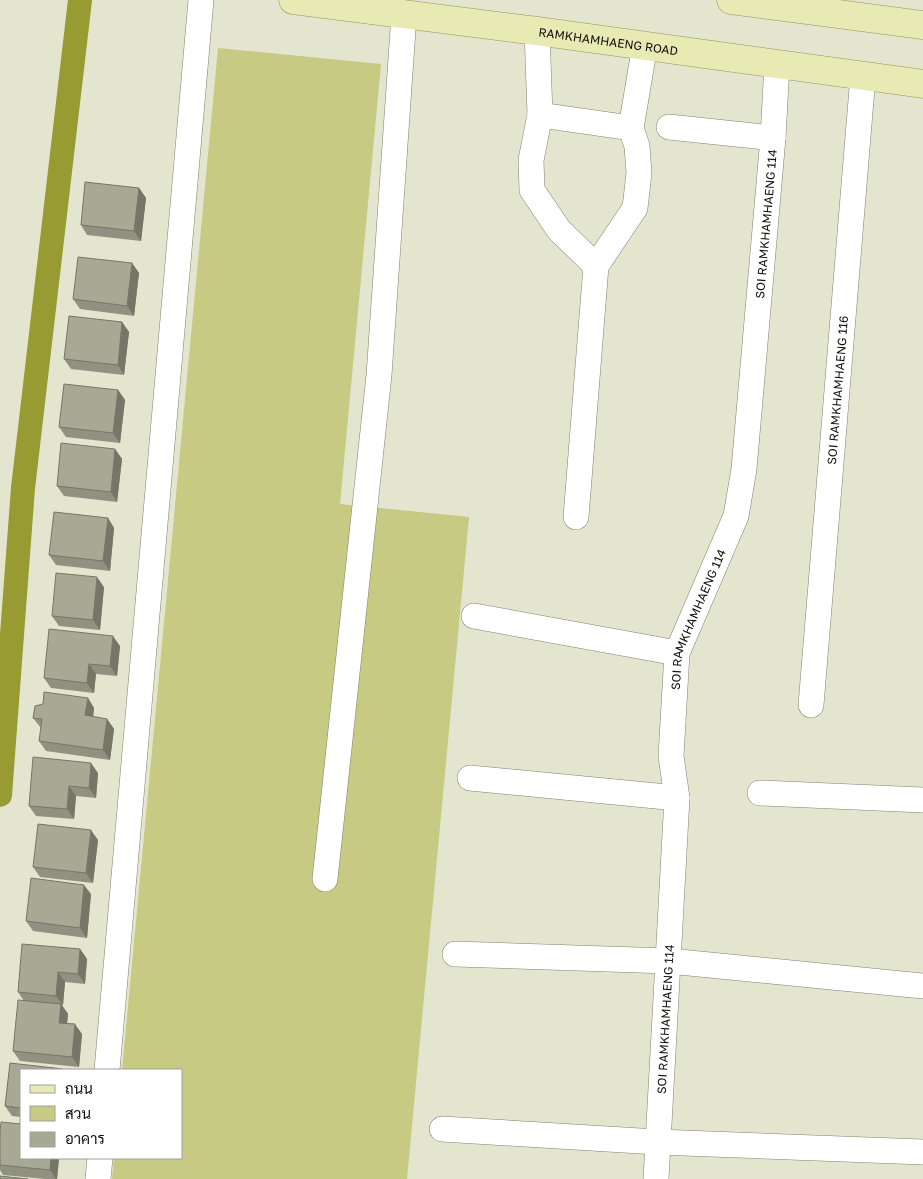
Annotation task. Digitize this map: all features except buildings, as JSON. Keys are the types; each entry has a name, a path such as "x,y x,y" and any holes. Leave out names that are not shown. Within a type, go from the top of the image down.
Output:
{"main road":[{"name":"RAMKHAMHAENG ROAD","path":"294,0 537,30 923,84"},
{"path":"731,0 773,3 923,25"}],"street":[{"path":"108,1069 201,0"},
{"path":"325,879 379,375 404,15"},
{"path":"537,30 540,115 531,160 532,190 559,230 596,266"},
{"path":"576,517 596,266 635,208 640,173 637,146 631,128 645,46"},
{"name":"SOI RAMKHAMHAENG 114","path":"656,1179 677,798 671,756 677,653 736,516 744,469 773,138 777,64"},
{"name":"SOI RAMKHAMHAENG 116","path":"811,705 863,76"},
{"path":"540,115 631,128"},
{"path":"669,127 773,138"},
{"path":"474,616 677,653"},
{"path":"470,778 677,798"},
{"path":"760,793 923,800"},
{"path":"455,954 669,961 923,986"},
{"path":"442,1129 657,1142 923,1152"},
{"path":"98,1179 100,1159"}],"green space":[{"path":"218,48 381,64 340,504 469,517 407,1179 112,1179 114,1159 182,1159 182,1069 122,1069"}],"waterway":[{"path":"0,795 23,488 80,0"}]}
